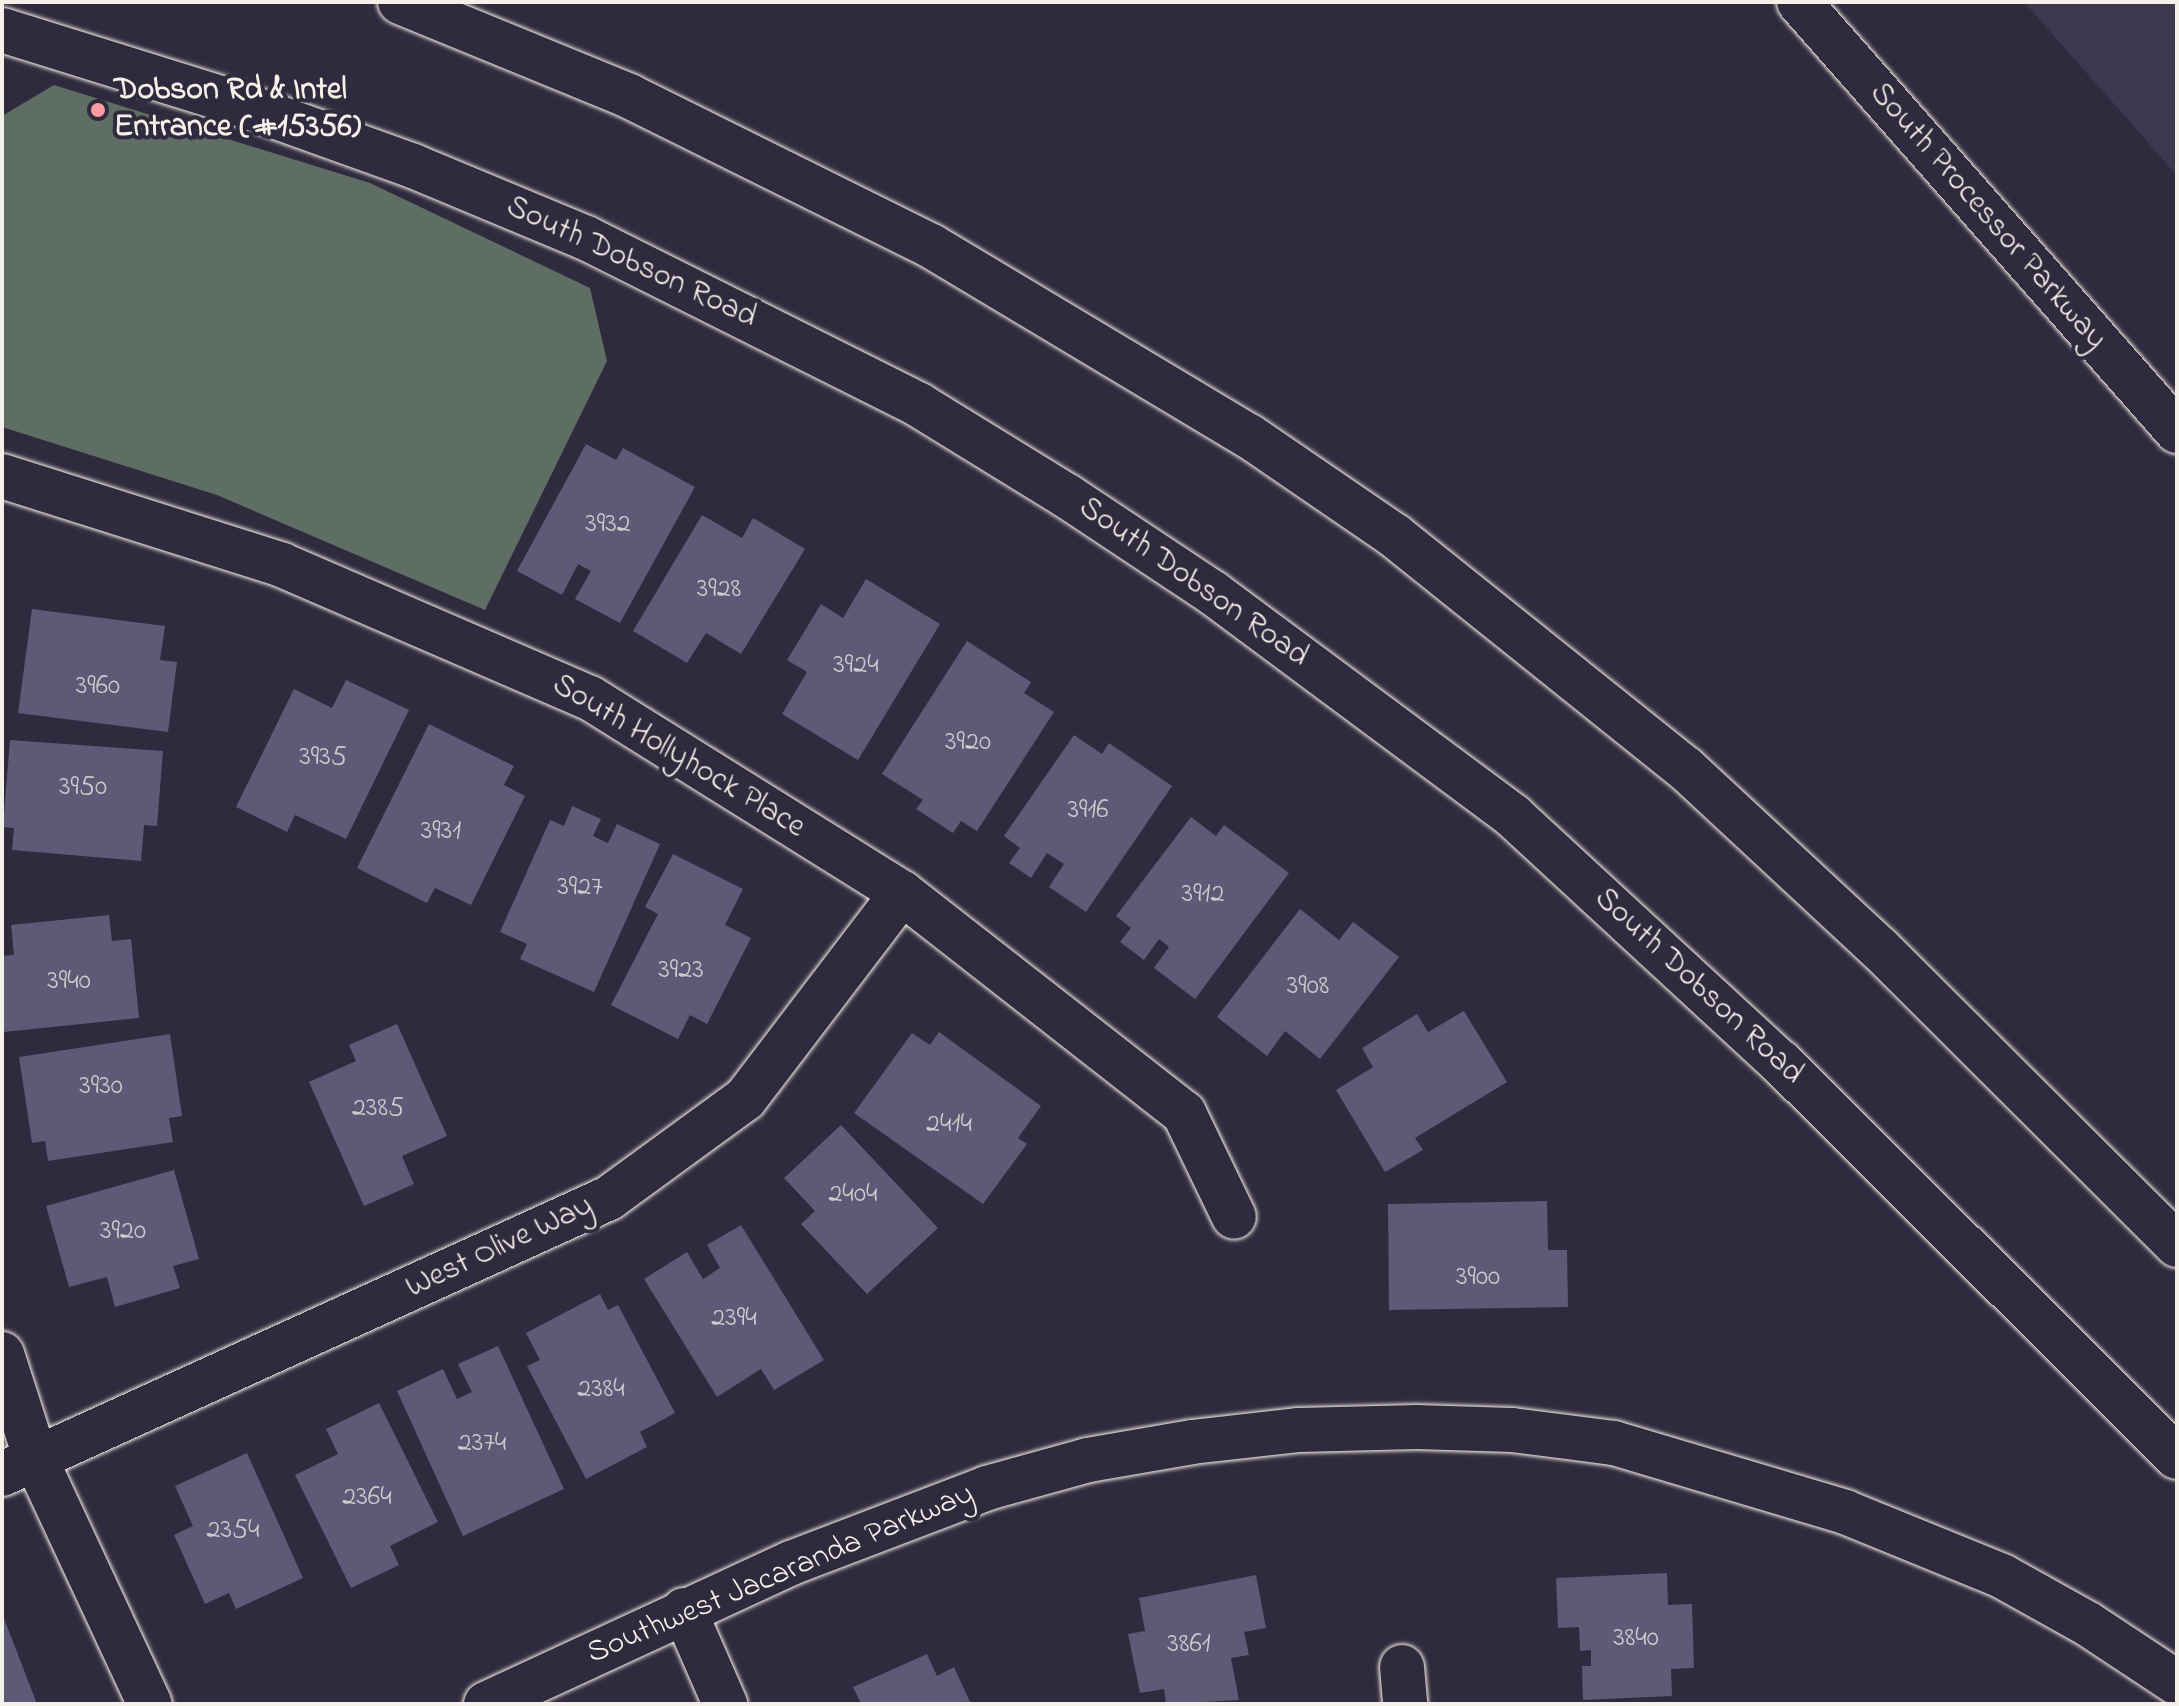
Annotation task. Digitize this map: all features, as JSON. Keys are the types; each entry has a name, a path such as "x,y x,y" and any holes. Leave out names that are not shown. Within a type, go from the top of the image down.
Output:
{"street":[{"path":"400,2 629,96 931,246 1249,436 1395,536 1685,768 1879,948 2177,1245"},
{"name":"South Processor Parkway","path":"1799,2 2177,431"},
{"name":"South Dobson Road","path":"2,30 257,110 413,166 586,238 919,405 1067,496 1213,593 1513,816 1780,1062 2177,1457"},
{"name":"South Hollyhock Place","path":"2,476 282,565 590,698 902,893 1184,1113 1234,1217"},
{"name":"West Olive Way","path":"19,1467 609,1198 745,1099 902,893"},
{"path":"2,1354 19,1467 150,1704"},
{"name":"Southwest Jacaranda Parkway","path":"486,1704 684,1610 894,1522 1088,1460 1299,1430 1512,1430 1614,1443 1760,1483 1909,1536 2015,1583 2177,1683"},
{"path":"684,1610 725,1704"}],"shaded area":[{"path":"2024,2 2177,2 2177,176 2129,121"}],"green space":[{"path":"54,85 370,183 590,288 607,361 485,610 217,495 2,427 2,116"}],"building":[{"path":"586,444 616,460 623,448 695,487 620,623 575,599 591,571 578,564 562,595 517,571"},
{"path":"702,515 742,538 753,518 805,549 741,654 706,633 687,663 633,631"},
{"path":"866,579 940,624 858,760 782,714 807,672 787,660 821,604 843,618"},
{"path":"32,609 165,626 160,660 177,662 168,732 18,713"},
{"path":"967,641 1031,682 1024,693 1054,712 977,831 961,821 953,833 916,809 923,800 882,774"},
{"path":"346,680 409,710 346,839 295,815 287,832 236,807 294,689 332,708"},
{"path":"429,724 514,766 504,785 525,796 471,905 435,888 427,903 357,868"},
{"path":"1074,735 1102,754 1109,743 1172,786 1086,912 1049,887 1064,864 1047,853 1031,878 1009,863 1020,848 1004,836"},
{"path":"10,740 163,751 157,826 144,825 141,861 12,850 14,828 3,827"},
{"path":"572,806 601,819 593,836 608,843 617,824 660,844 594,992 520,959 527,944 500,932 550,820 564,826"},
{"path":"1191,817 1216,836 1224,825 1289,873 1195,999 1154,968 1169,947 1159,939 1144,960 1120,942 1131,928 1116,916"},
{"path":"673,854 743,889 725,925 751,938 707,1024 690,1015 678,1039 611,1005 658,914 645,907"},
{"path":"1300,909 1339,940 1353,922 1399,957 1320,1059 1285,1031 1267,1056 1217,1017"},
{"path":"109,915 112,941 131,939 139,1018 4,1032 2,956 14,955 11,925"},
{"path":"1464,1011 1507,1082 1415,1138 1423,1150 1385,1172 1336,1090 1373,1067 1362,1048 1417,1014 1428,1032"},
{"path":"397,1024 447,1136 402,1156 414,1184 364,1206 309,1082 356,1061 349,1045"},
{"path":"939,1032 1041,1106 1018,1138 1027,1144 983,1204 854,1113 912,1033 930,1045"},
{"path":"170,1034 182,1116 169,1118 173,1142 48,1161 45,1141 32,1143 19,1057"},
{"path":"841,1125 938,1228 867,1294 801,1224 815,1211 784,1178"},
{"path":"174,1170 199,1259 173,1266 180,1288 115,1307 107,1277 69,1287 46,1206"},
{"path":"1547,1201 1548,1250 1567,1250 1568,1307 1389,1310 1388,1204"},
{"path":"741,1225 824,1360 774,1390 761,1369 717,1397 644,1279 687,1252 703,1279 720,1268 707,1245"},
{"path":"600,1294 608,1310 618,1305 675,1413 640,1432 647,1447 586,1479 527,1366 540,1360 526,1333"},
{"path":"498,1346 564,1489 463,1536 397,1391 443,1369 457,1399 472,1392 458,1364"},
{"path":"379,1403 438,1522 390,1546 399,1565 351,1588 295,1475 338,1454 326,1429"},
{"path":"247,1453 303,1578 236,1609 229,1593 205,1604 174,1535 193,1526 175,1486"},
{"path":"1667,1573 1668,1605 1692,1604 1694,1668 1671,1669 1672,1696 1583,1700 1582,1666 1591,1666 1591,1650 1580,1651 1579,1627 1558,1628 1556,1578"},
{"path":"1256,1575 1266,1628 1244,1632 1249,1655 1231,1658 1239,1700 1166,1704 1164,1689 1140,1693 1128,1634 1145,1631 1139,1598"},
{"path":"2,1613 37,1704 2,1704"},
{"path":"927,1654 937,1676 954,1667 971,1704 861,1704 853,1687"}],"place":[{"name":"Dobson Rd & Intel Entrance (#15356)","path":"98,110"}]}
